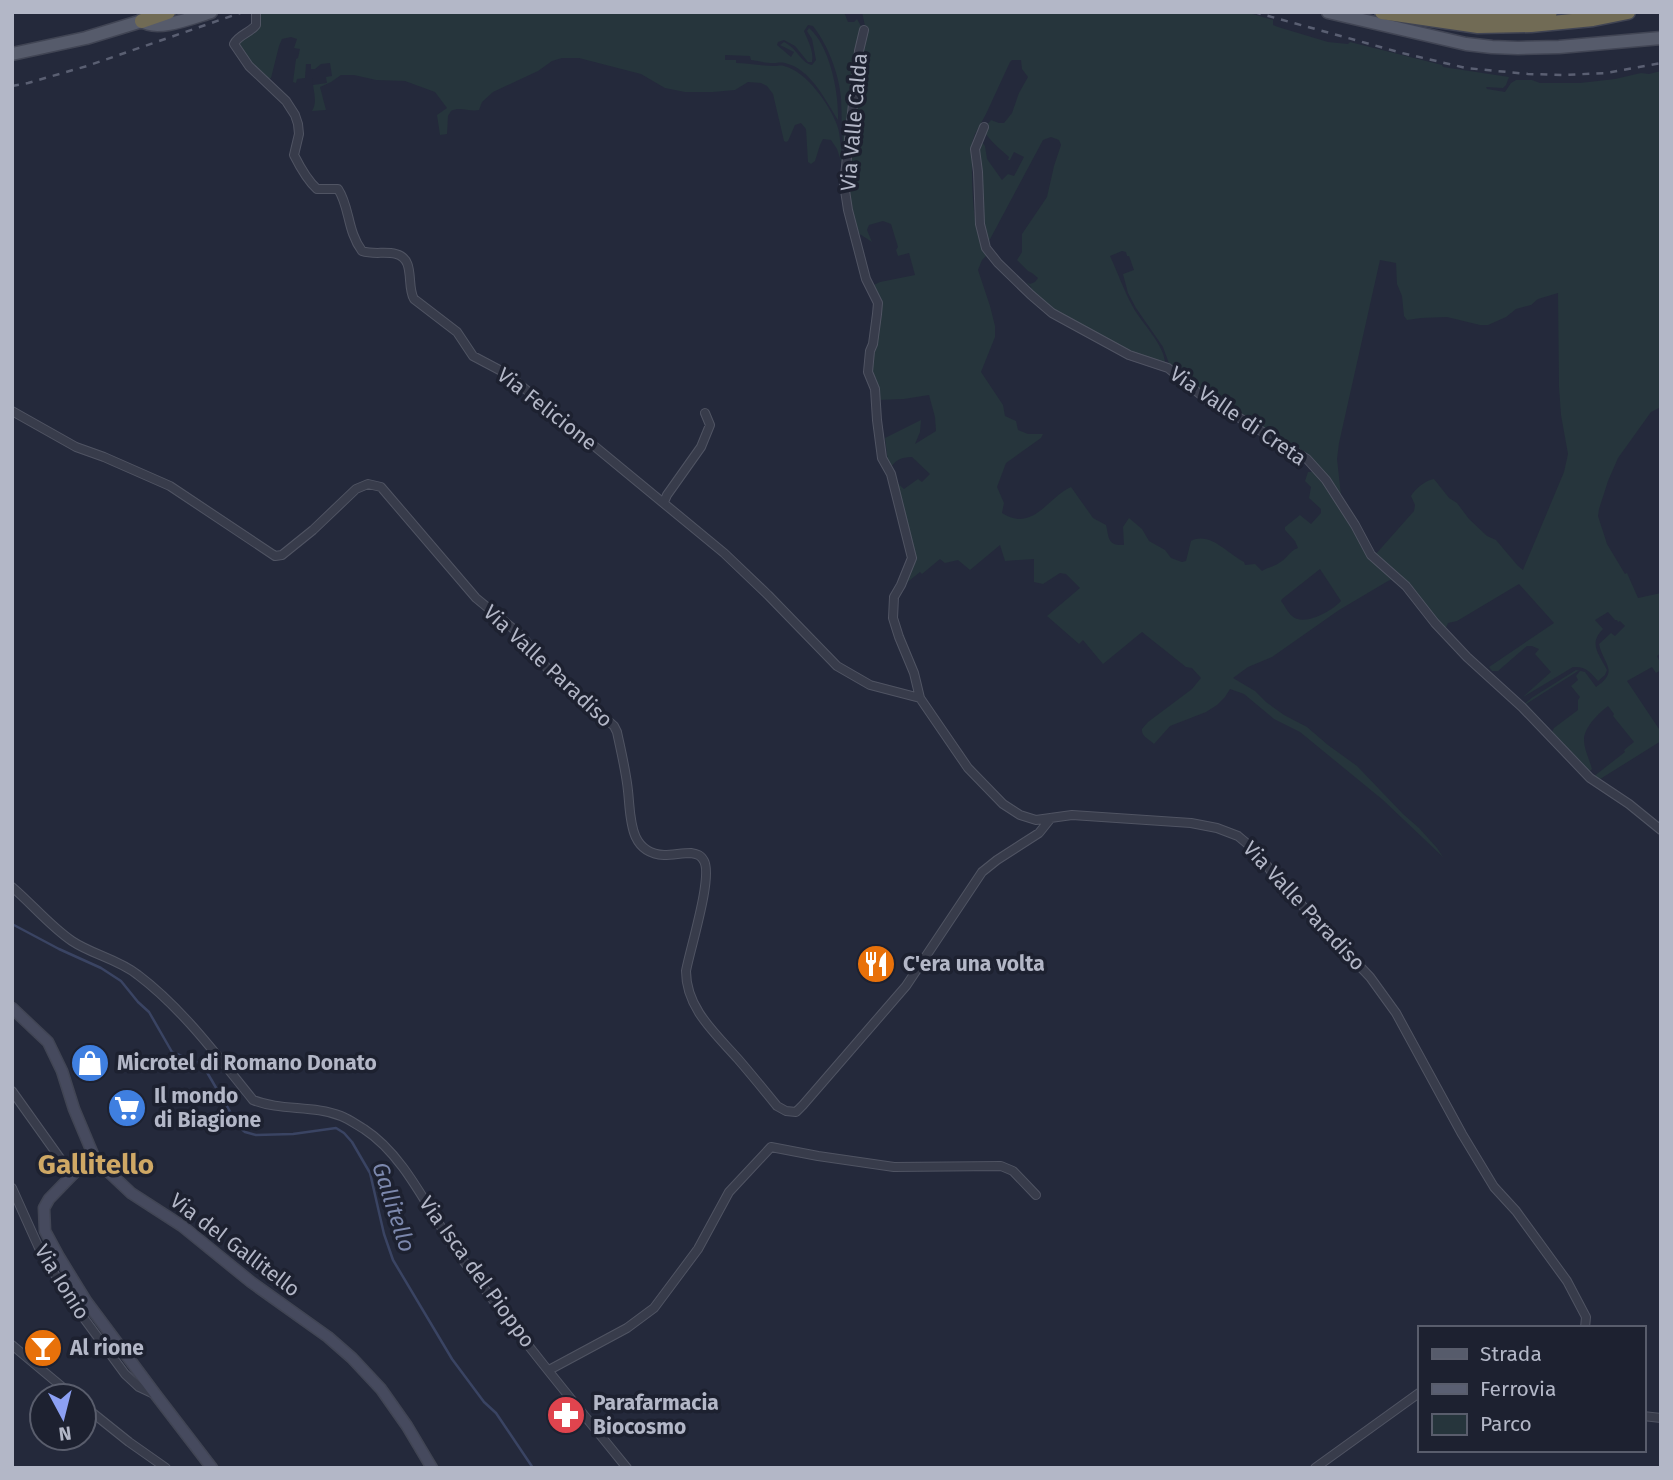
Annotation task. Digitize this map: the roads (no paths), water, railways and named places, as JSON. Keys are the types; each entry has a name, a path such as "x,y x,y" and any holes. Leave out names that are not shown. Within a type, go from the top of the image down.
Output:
{"highway":[{"path":"142,22 168,12"},
{"path":"1382,12 1478,26 1531,25 1593,19 1628,12"},
{"path":"1447,12 1471,16 1509,16 1550,12"}],"main road":[{"path":"12,54 86,38 142,22 158,25 211,12"},
{"path":"1328,12 1466,44 1492,47 1559,47 1661,38"}],"street":[{"name":"Via Felicione","path":"256,12 256,26 234,44 249,66 286,101 298,124 299,134 294,155 296,160 317,189 338,189 351,231 362,251 371,254 399,254 406,260 410,292 414,299 457,332 474,356 507,374 724,553 837,666 870,685 920,698"},
{"name":"Via Valle Calda","path":"864,30 859,51 844,184 866,279 878,303 868,372 875,389 883,458 891,474 912,558 894,597 893,618 915,673 920,698"},
{"name":"Via Valle di Creta","path":"984,127 975,149 980,224 986,248 998,263 1052,313 1129,355 1168,368 1207,400 1307,459 1326,480 1371,555 1406,586 1434,623 1522,707 1590,778 1661,830"},
{"name":"Via Valle Paradiso","path":"12,411 76,447 170,486 275,556 282,555 313,530 356,489 368,484 381,487 476,598 522,636 547,668 614,726 626,774 633,833 640,843 662,855 695,853 703,858 706,868 705,885 686,971 691,999 711,1029 778,1106 786,1111 796,1112 803,1105 906,986 982,872 1039,833 1051,818 1072,815 1191,823 1217,828 1238,836 1257,852 1276,878 1370,977 1396,1013 1494,1187 1567,1281 1586,1318 1585,1326"},
{"path":"664,502 701,447 710,425 705,412"},
{"path":"920,698 968,768 1003,804 1020,815 1036,820 1051,818"},
{"name":"Via Isca del Pioppo","path":"12,887 69,939 89,951 123,964 154,988 177,1009 253,1100 264,1105 343,1116 367,1131 385,1147 404,1170 457,1253 627,1468"},
{"name":"Via del Gallitello","path":"12,1008 48,1042 62,1071 74,1109 95,1159 131,1193 182,1226 251,1282 352,1357 387,1397 432,1468"},
{"path":"12,1091 72,1175"},
{"path":"550,1370 626,1328 654,1308 698,1249 729,1192 771,1147 894,1167 1001,1166 1013,1171 1035,1195"},
{"path":"95,1159 82,1165 49,1199 44,1208 45,1231 86,1301 212,1468"},
{"name":"Via Ionio","path":"12,1188 39,1248 69,1298 125,1374 139,1387 156,1395"},
{"path":"12,1345 56,1382"},
{"path":"1315,1468 1418,1394"},
{"path":"98,1417 166,1468"}],"waterway":[{"name":"Gallitello","path":"12,924 101,968 121,981 149,1012 172,1052 199,1063 239,1127 245,1132 256,1135 293,1134 336,1128 344,1133 370,1173 393,1260 452,1359 484,1402 496,1413 533,1468"}],"railway":[{"path":"12,86 87,66 243,12"},
{"path":"1254,12 1466,68 1564,75 1606,73 1661,63"}],"place":[{"name":"C'era una volta","path":"876,964"},
{"name":"Microtel di Romano Donato","path":"90,1063"},
{"name":"Il mondo di Biagione","path":"127,1108"},
{"name":"Al rione","path":"43,1348"},
{"name":"Parafarmacia Biocosmo","path":"566,1415"}],"district":[{"name":"Gallitello","path":"96,1164"}]}
